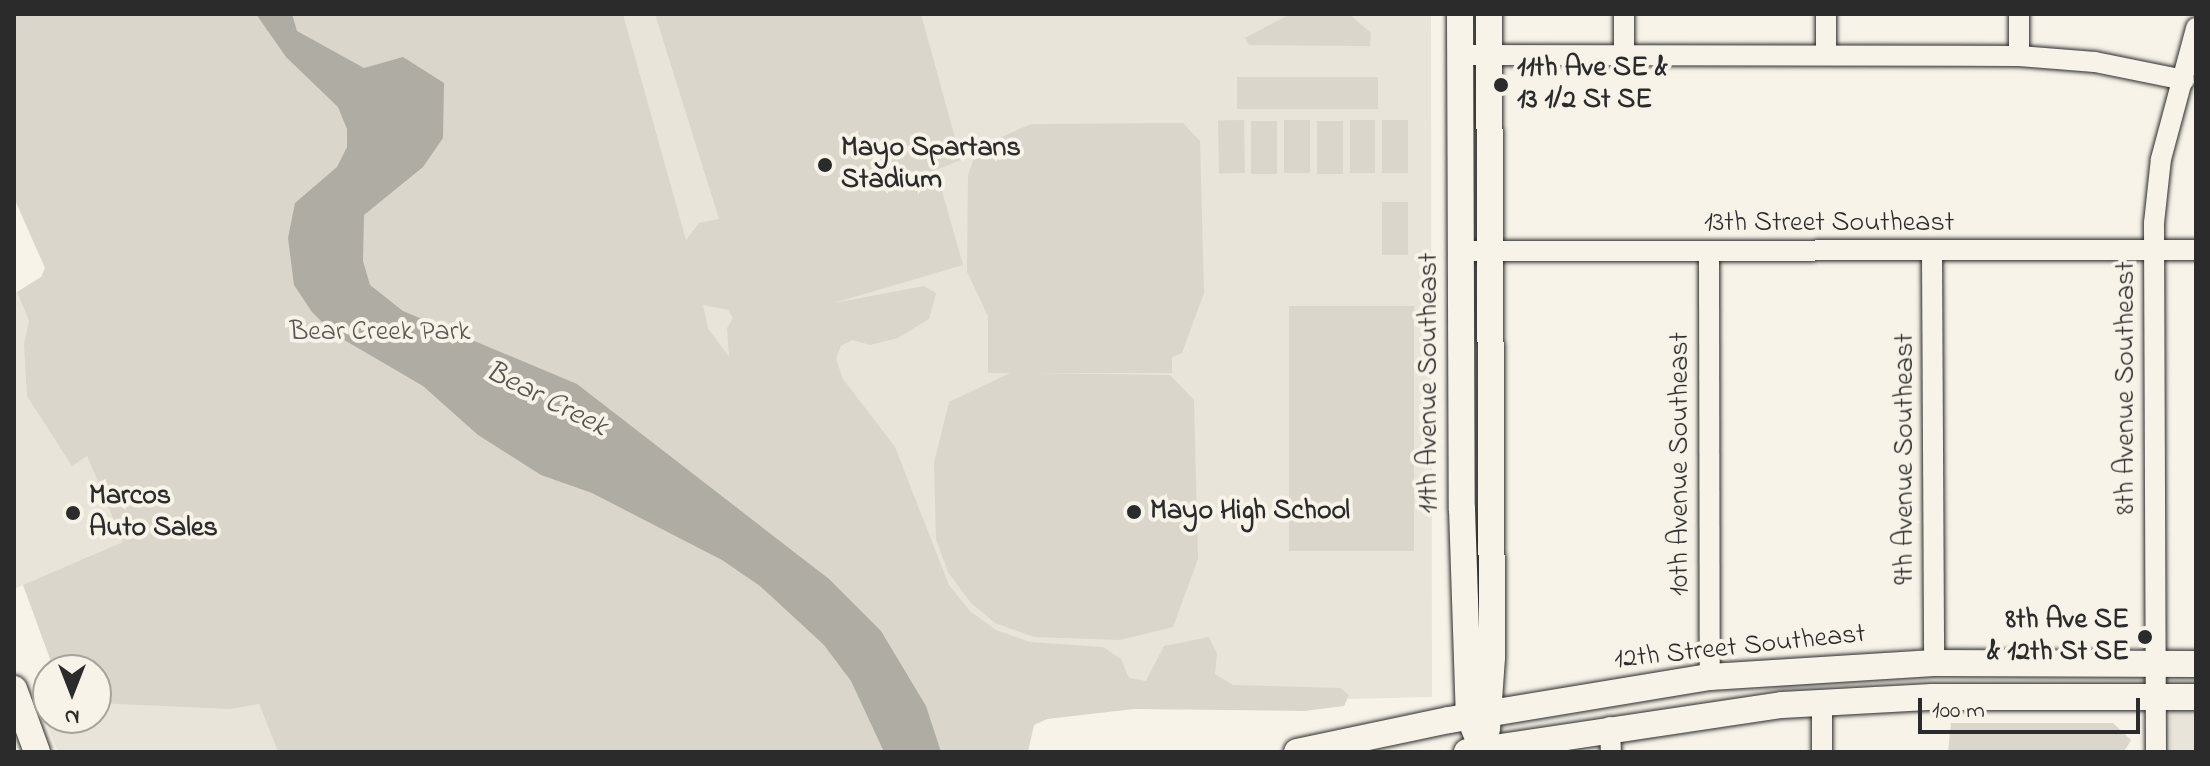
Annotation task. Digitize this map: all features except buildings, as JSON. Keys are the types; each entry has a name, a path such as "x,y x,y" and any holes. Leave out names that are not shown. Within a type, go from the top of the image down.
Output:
{"main road":[{"name":"11th Avenue Southeast","path":"1460,14 1462,509 1479,715"},
{"name":"11th Avenue Southeast","path":"1476,751 1492,251 1489,14"},
{"name":"12th Street Southeast","path":"1297,752 1479,715 1710,677 1934,663 2196,664"},
{"path":"15,694 37,752"},
{"path":"1476,751 1610,740 1822,702 2196,697"}],"street":[{"path":"1624,14 1624,55"},
{"path":"1826,14 1826,55"},
{"path":"2019,14 2019,56"},
{"name":"8th Avenue Southeast","path":"2156,752 2154,250 2161,159 2196,28"},
{"path":"1460,55 2019,56 2095,62 2184,80"},
{"name":"13th Street Southeast","path":"1462,251 1932,254 2196,250"},
{"name":"10th Avenue Southeast","path":"1709,251 1710,677"},
{"name":"9th Avenue Southeast","path":"1932,254 1934,663"},
{"path":"1822,702 1822,752"}],"shaded area":[{"name":"Mayo High School","path":"623,14 1431,14 1432,697 971,708 708,328"},
{"path":"17,292 124,543 14,589 14,293"},
{"path":"112,703 259,704 278,752 58,752 51,734 112,734"},
{"path":"2170,706 2196,706 2196,752 2170,752"}],"green space":[{"name":"Bear Creek Park","path":"14,14 623,14 686,240 699,223 719,219 655,14 921,14 961,160 936,170 963,265 834,303 924,286 936,293 929,319 898,338 870,345 852,340 841,346 836,359 843,379 895,447 949,585 970,611 996,630 1030,642 1103,647 1121,659 1129,678 1146,681 1164,646 1209,637 1217,654 1215,674 1233,685 1340,688 1349,695 1344,706 1304,711 1134,709 1047,719 1034,725 1028,752 278,752 259,704 230,709 112,704 112,654 48,654 23,585 123,542 87,456 72,466 27,396 24,344 29,321 17,292 41,277 45,268 14,198","holes":["703,305 728,310 733,318 727,328 729,357 708,328"]},
{"path":"1290,14 1349,14 1371,33 1370,46 1249,45 1245,38"},
{"path":"1237,77 1378,77 1378,109 1237,109"},
{"path":"1218,120 1244,120 1245,173 1219,173"},
{"path":"1284,120 1310,120 1310,173 1284,173"},
{"path":"1350,120 1375,120 1375,173 1350,173"},
{"path":"1382,120 1408,120 1408,173 1382,173"},
{"path":"1251,121 1277,121 1277,174 1251,174"},
{"path":"1317,121 1343,121 1343,174 1317,174"},
{"path":"1183,123 1200,141 1204,293 1182,353 1172,357 1172,373 1029,373 1170,375 1194,400 1198,559 1173,627 1120,640 1034,637 995,623 971,603 948,572 936,539 934,463 949,402 1010,373 988,373 988,316 967,272 968,175 978,147 1031,124"},
{"path":"1382,202 1408,202 1408,255 1382,255"},
{"path":"1289,306 1414,306 1414,551 1289,551"},
{"path":"1951,723 2113,723 2131,740 2124,752 1948,752"}],"water":[{"name":"Bear Creek","path":"256,14 292,14 297,31 364,68 403,57 444,83 443,138 423,167 364,215 363,261 370,285 403,311 577,384 829,579 881,631 926,706 941,752 884,752 851,681 824,645 760,586 722,560 592,493 541,475 478,435 423,386 334,334 312,312 294,285 288,238 295,203 337,167 347,147 347,129 338,107 286,57"}],"place":[{"name":"11th Ave SE & 13 1/2 St SE","path":"1501,85"},
{"name":"Mayo Spartans Stadium","path":"825,165"},
{"name":"Mayo High School","path":"1134,512"},
{"name":"Marcos Auto Sales","path":"73,513"},
{"name":"8th Ave SE & 12th St SE","path":"2145,637"}]}
